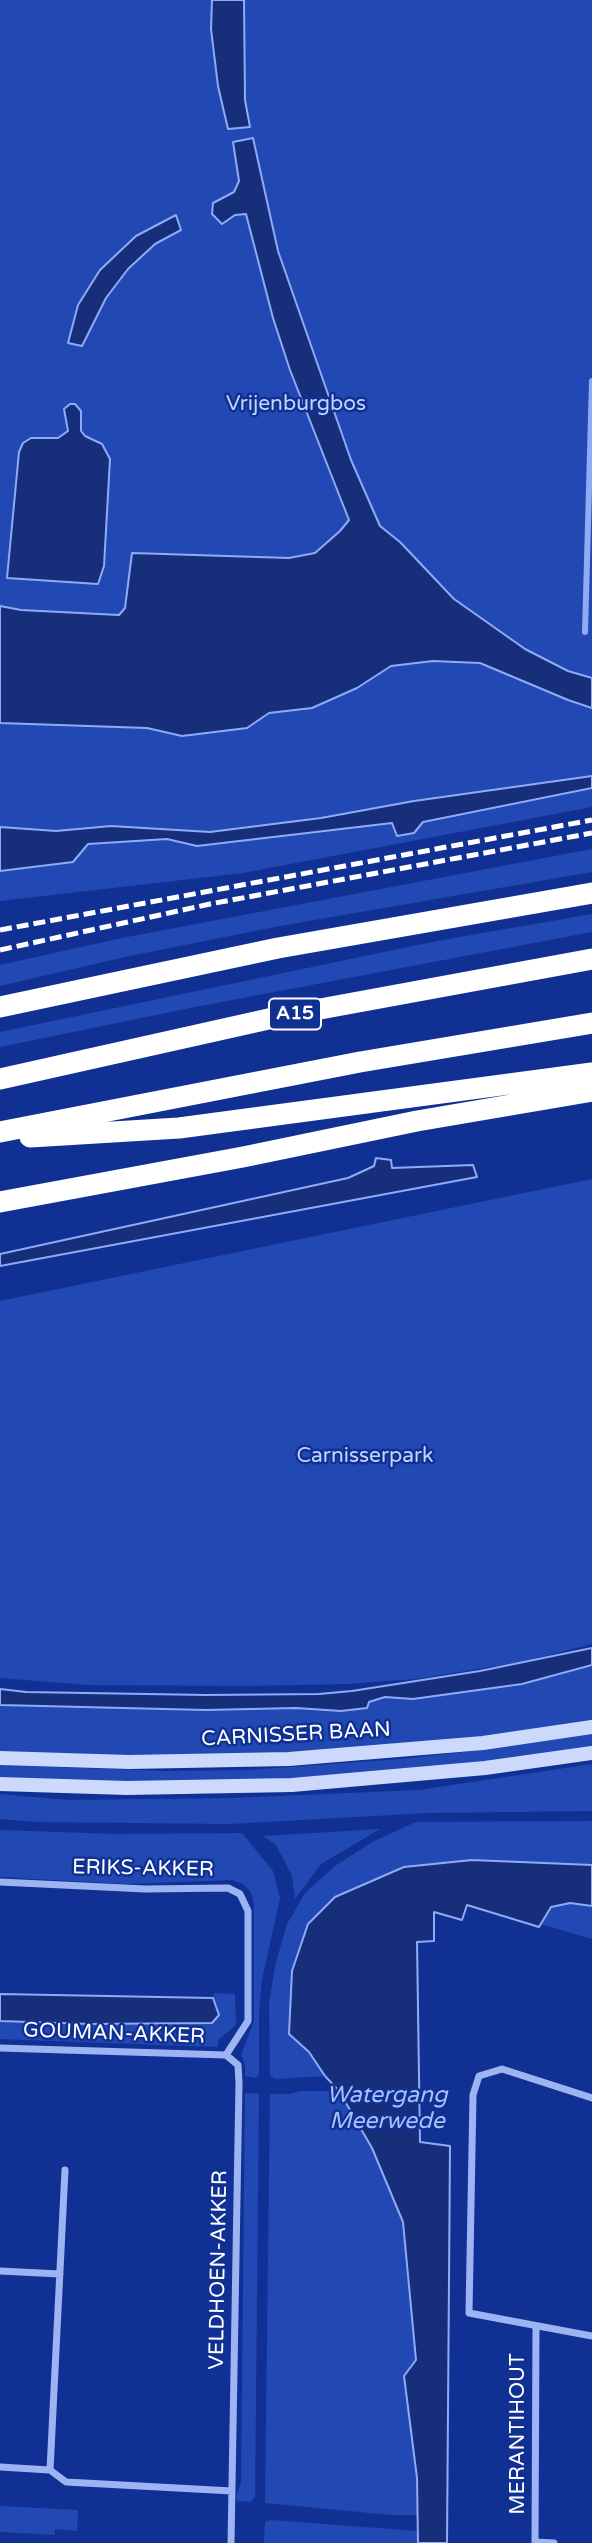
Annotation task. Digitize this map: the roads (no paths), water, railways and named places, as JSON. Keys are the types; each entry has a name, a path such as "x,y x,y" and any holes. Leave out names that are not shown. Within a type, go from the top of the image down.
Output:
{"highway":[{"path":"0,1007 278,948 592,893"},
{"name":"A15","path":"0,1079 282,1016 592,959"},
{"path":"0,1132 360,1062 592,1023"},
{"path":"0,1139 179,1128 592,1073"},
{"path":"0,1202 243,1157 417,1121 592,1091"}],"main road":[{"name":"CARNISSER BAAN","path":"0,1758 129,1762 289,1759 483,1743 592,1727"},
{"path":"0,1784 127,1788 292,1785 485,1768 592,1753"}],"street":[{"name":"ERIKS-AKKER","path":"0,1882 145,1889 228,1888 240,1894 248,1911 248,2021 226,2055"},
{"name":"GOUMAN-AKKER","path":"0,2048 226,2055"},
{"name":"VELDHOEN-AKKER","path":"226,2055 238,2065 239,2082 231,2543"},
{"path":"592,2098 502,2069 480,2076 472,2095 469,2313 592,2336"},
{"path":"50,2470 65,2170"},
{"path":"0,2271 60,2274"},
{"name":"MERANTIHOUT","path":"535,2542 536,2326"},
{"path":"0,2467 50,2470 66,2482 232,2491"},
{"path":"535,2542 554,2543"}],"water":[{"path":"212,0 244,0 245,100 250,127 228,129 218,86 211,29"},
{"path":"253,138 278,251 351,460 380,526 400,542 454,599 525,649 568,671 592,678 592,708 480,663 433,661 391,666 357,688 312,708 269,713 247,728 182,736 147,728 0,723 0,606 21,610 119,615 125,608 132,553 289,558 315,553 349,520 290,370 273,318 246,214 235,215 222,224 212,214 213,203 234,192 239,181 233,142"},
{"path":"176,215 181,230 155,244 128,269 106,298 82,346 68,343 78,305 100,270 136,236"},
{"path":"75,404 81,411 81,431 85,436 102,444 110,459 104,566 98,584 7,578 19,452 23,443 31,438 58,438 68,431 64,409"},
{"path":"592,776 592,788 423,822 414,833 397,836 392,823 197,846 167,839 88,844 73,862 0,871 0,827 56,831 111,826 210,832 321,818 414,801"},
{"path":"376,1158 391,1160 392,1168 473,1165 477,1177 0,1266 0,1254 348,1178 374,1166"},
{"path":"592,1648 592,1665 522,1684 413,1699 385,1697 369,1702 367,1708 341,1711 296,1708 206,1710 0,1705 0,1689 26,1692 206,1695 352,1691 480,1671"},
{"name":"Watergang Meerwede","path":"472,1860 592,1865 592,1906 570,1903 551,1907 539,1927 467,1905 462,1920 434,1912 434,1941 417,1942 420,2142 450,2146 447,2543 418,2543 417,2478 404,2376 416,2360 403,2222 372,2148 339,2091 309,2052 289,2034 292,1971 308,1924 335,1897 404,1867"},
{"path":"0,1994 213,1998 219,2015 212,2023 90,2024 0,2021"}],"waterway":[{"path":"585,632 592,381"}],"railway":[{"path":"0,930 592,820"},
{"path":"0,950 210,904 592,833"}],"park label":[{"name":"Vrijenburgbos","path":"296,404"},
{"name":"Carnisserpark","path":"365,1456"}]}
